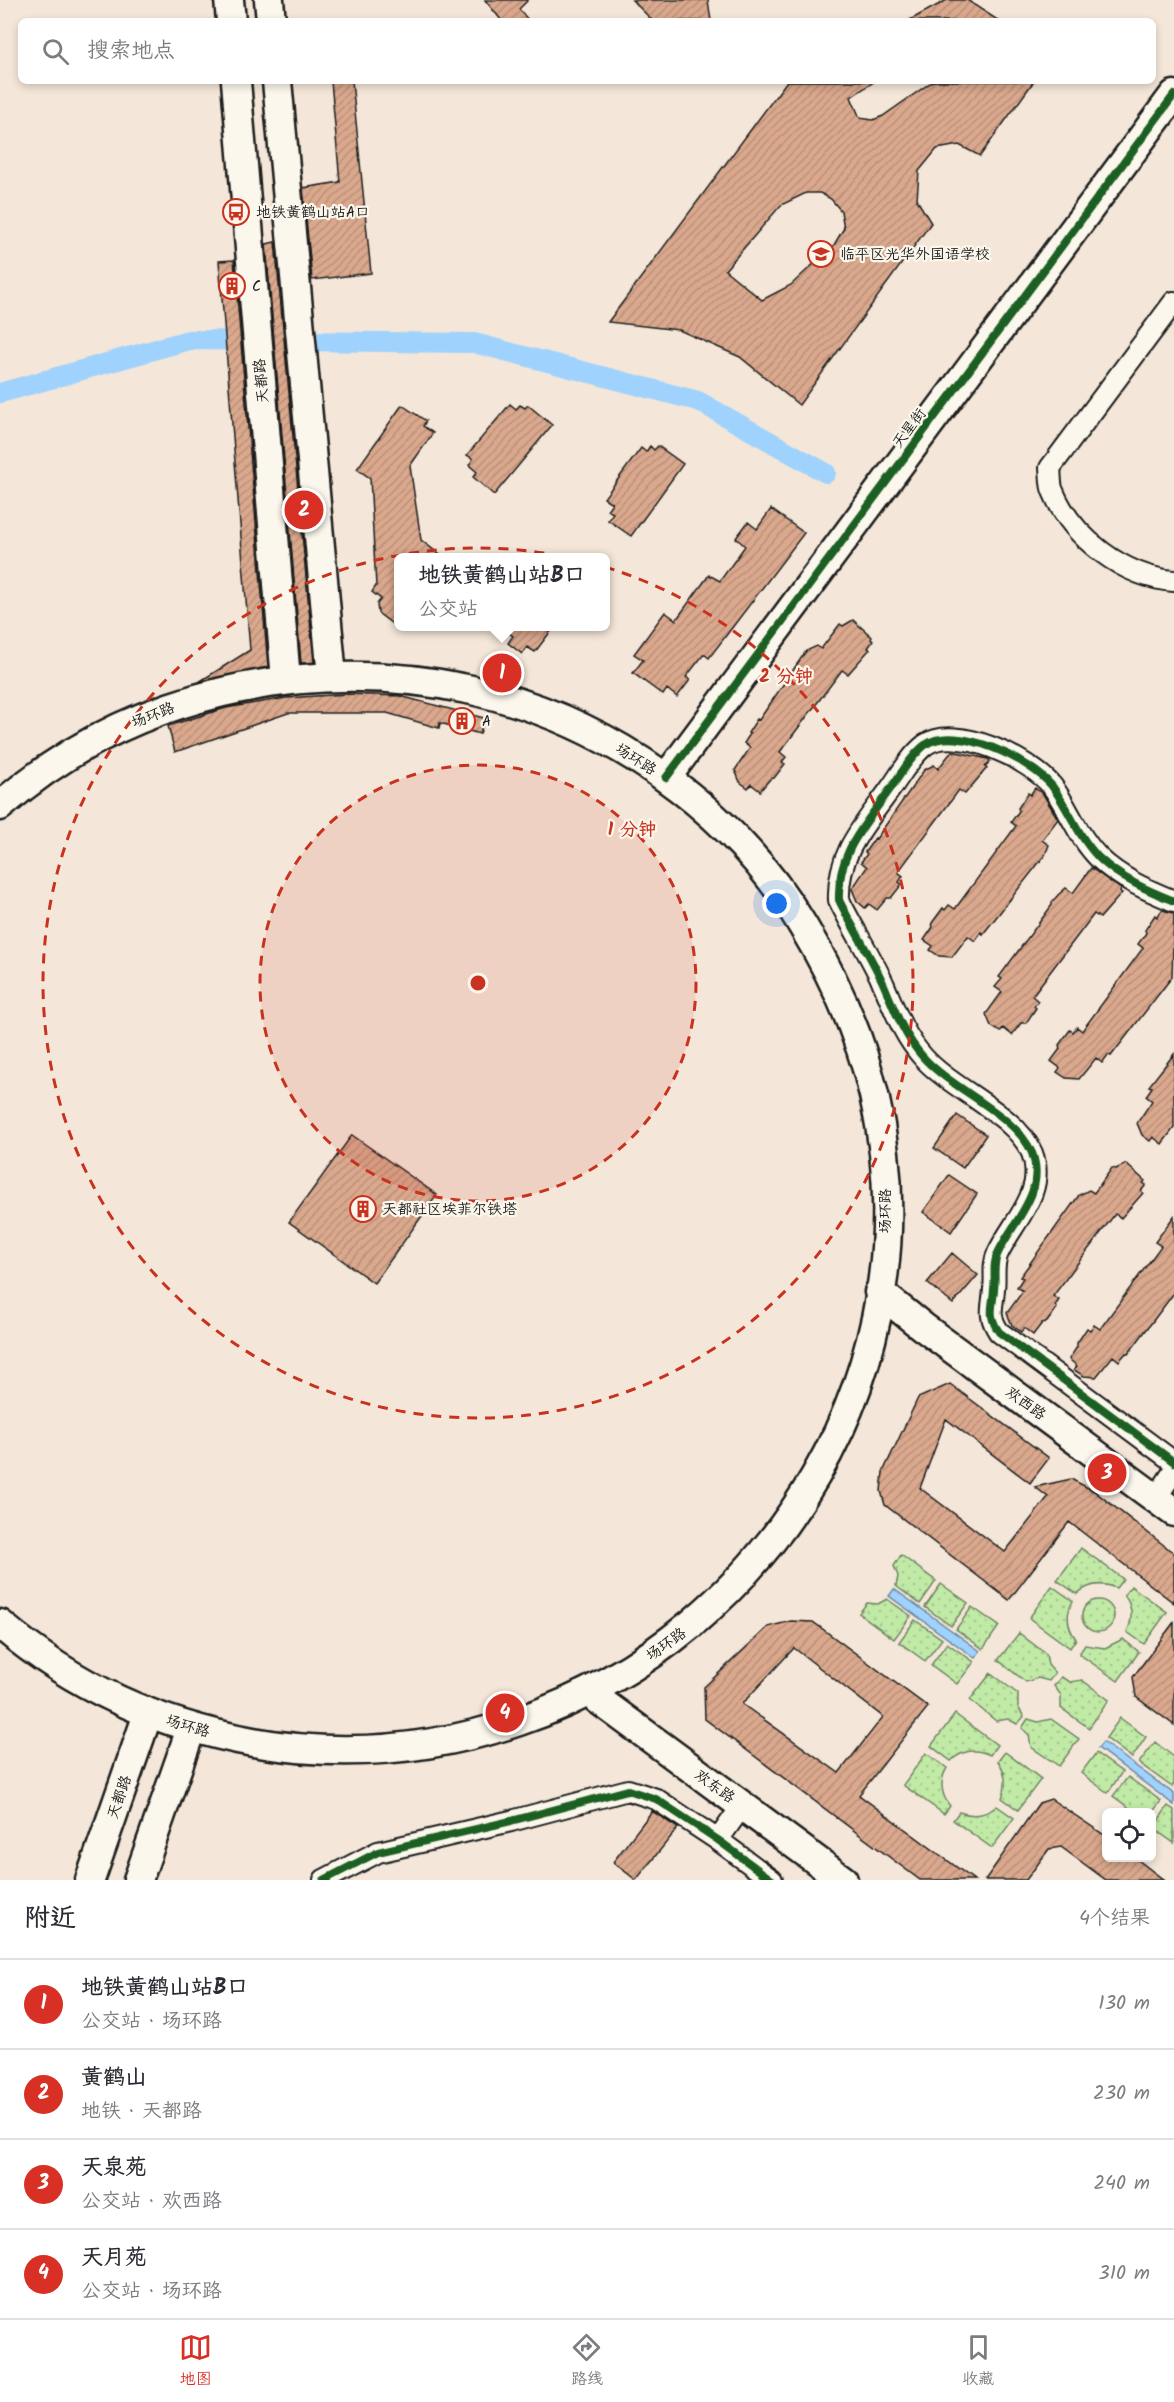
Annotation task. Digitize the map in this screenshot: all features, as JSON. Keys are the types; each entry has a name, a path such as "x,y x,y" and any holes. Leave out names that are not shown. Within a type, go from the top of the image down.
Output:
{"main road":[{"path":"229,0 231,18"},
{"path":"269,0 271,18"},
{"name":"天都路","path":"236,84 286,680"},
{"path":"277,84 332,677"},
{"name":"天星街","path":"666,778 1174,95"},
{"name":"场环路","path":"0,806 53,766 101,737 147,716 197,698 254,684 363,676 435,682 499,696 554,715 607,740 666,778 700,804 746,848 791,906 829,970 854,1028 874,1096 883,1150 886,1215 884,1269 872,1335 853,1397 826,1458 803,1498 761,1556 712,1608 672,1641 614,1679 553,1709 488,1732 437,1743 390,1749 334,1750 283,1747 191,1729 120,1702 47,1660 0,1624"},
{"name":"欢西路","path":"879,1292 1165,1505"},
{"name":"欢东路","path":"588,1692 843,1880"},
{"name":"天都路","path":"90,1880 148,1714"},
{"path":"138,1880 191,1729"}],"street":[{"path":"1174,303 1050,468 1052,490 1071,522 1106,556 1155,579 1174,581"},
{"path":"1174,901 1116,873 1099,858 1080,835 1051,786 1036,772 1004,753 954,737 940,738 926,745 909,763 848,848 841,868 839,886 839,900 884,985 900,1024 922,1056 952,1084 1012,1125 1023,1137 1032,1153 1035,1170 1034,1186 1028,1205 998,1254 993,1270 995,1288 991,1307 992,1321 999,1332 1174,1462"},
{"path":"1165,1505 1174,1471"},
{"path":"324,1880 378,1851 511,1821 628,1790 656,1798 772,1880"},
{"path":"718,1840 742,1806"}],"green space":[{"path":"1081,1548 1123,1579 1116,1588 1095,1585 1077,1594 1057,1580"},
{"path":"901,1555 936,1581 920,1604 896,1586 898,1576 894,1566"},
{"path":"941,1584 968,1603 951,1626 925,1607"},
{"path":"1052,1586 1073,1601 1068,1621 1076,1639 1070,1648 1029,1618"},
{"path":"1131,1586 1167,1612 1144,1644 1127,1632 1131,1613 1124,1595"},
{"path":"887,1599 911,1616 894,1639 859,1613 867,1603 878,1604"},
{"path":"1098,1600 1109,1605 1114,1616 1109,1627 1098,1632 1087,1627 1082,1616 1087,1605"},
{"path":"972,1607 999,1626 983,1649 956,1629"},
{"path":"915,1620 942,1639 925,1661 899,1642"},
{"path":"1019,1633 1046,1654 1048,1665 1055,1673 1049,1681 1038,1678 1026,1682 998,1660"},
{"path":"1123,1639 1139,1652 1118,1681 1079,1654 1085,1645 1105,1648"},
{"path":"947,1643 974,1662 957,1684 931,1665"},
{"path":"991,1673 1018,1694 1018,1707 1024,1717 1017,1724 1008,1719 996,1721 970,1700"},
{"path":"1061,1677 1070,1682 1082,1680 1109,1700 1089,1728 1061,1708 1061,1695 1054,1686"},
{"path":"955,1714 997,1745 990,1755 980,1751 969,1751 951,1761 931,1746"},
{"path":"1120,1718 1146,1737 1132,1758 1106,1738"},
{"path":"1028,1719 1038,1722 1051,1719 1079,1739 1059,1766 1031,1747 1029,1735 1022,1728"},
{"path":"1155,1742 1174,1757 1172,1787 1139,1763"},
{"path":"1005,1752 1041,1779 1018,1810 1002,1798 1005,1779 998,1761"},
{"path":"926,1753 947,1768 942,1788 950,1806 944,1814 903,1785"},
{"path":"1096,1753 1122,1772 1108,1793 1081,1773"},
{"path":"1128,1777 1161,1801 1156,1808 1130,1808 1113,1796"},
{"path":"997,1806 1014,1818 992,1848 953,1820 959,1812 979,1815"},
{"path":"1168,1806 1174,1810 1174,1843 1156,1830 1156,1824"}],"water":[{"path":"894,1589 980,1651 975,1658 889,1596"},
{"path":"1103,1742 1174,1794 1174,1805 1098,1748"}],"building":[{"path":"485,0 528,0 519,9 526,18 500,18"},
{"path":"632,0 708,0 711,18 650,18"},
{"path":"947,0 967,0 994,18 914,18"},
{"path":"331,84 352,84 371,273 312,280 303,188 340,182"},
{"path":"785,84 870,84 851,97 860,118 873,120 883,116 929,84 1032,84 980,156 959,145 937,149 919,171 917,200 931,223 799,405 740,357 679,330 608,322","holes":["806,193 820,193 831,199 841,211 844,228 834,245 791,285 762,300 725,270 781,205"]},
{"path":"275,242 314,663 301,663 266,244"},
{"path":"234,260 268,667 199,682 250,650 219,261"},
{"path":"510,404 516,409 520,405 525,408 528,405 552,425 494,495 473,477 477,472 469,465 473,459 467,455"},
{"path":"402,405 426,421 423,426 433,433 410,466 421,540 438,553 394,553 394,625 378,613 377,604 381,599 372,592 376,586 370,478 357,469"},
{"path":"650,446 654,450 658,446 683,464 631,536 608,520 613,513 607,510 612,503 604,498 641,448 646,452"},
{"path":"771,509 804,533 709,658 704,654 686,677 690,680 677,697 667,689 663,695 633,673 643,660 634,654 665,612 676,620 709,575 720,581 745,546 736,538 748,522 757,529"},
{"path":"853,620 872,637 873,641 868,648 870,649 848,674 842,670 780,752 786,757 782,762 785,764 774,778 770,779 760,791 751,784 748,788 740,782 735,770 750,748 744,743 750,734 748,733 806,651 817,646 821,649 840,624 843,626"},
{"path":"506,631 551,631 535,652 527,647 522,654 508,643 513,636"},
{"path":"347,694 400,696 484,718 480,734 440,723 439,728 387,713 288,713 175,752 168,726 226,708 286,698"},
{"path":"952,751 990,761 985,767 987,768 965,794 959,790 898,872 903,876 899,882 902,884 891,898 887,898 877,910 869,904 865,908 857,901 852,889 867,867 861,862 867,854 865,852 924,770 934,765 938,769"},
{"path":"1035,788 1043,794 1058,819 1042,840 1049,845 1045,855 983,934 981,932 975,941 968,936 952,957 939,956 930,950 933,946 924,940 933,927 932,923 943,908 945,910 949,905 955,909 1016,826 1011,822 1019,811 1018,808 1028,793 1030,795"},
{"path":"1091,868 1121,889 1122,893 1100,918 1094,914 1032,996 1038,1001 1026,1023 1021,1023 1012,1035 1003,1028 1000,1032 991,1026 986,1014 1002,992 995,987 1002,979 999,977 1052,902 1066,888 1073,893"},
{"path":"1162,910 1174,913 1172,977 1111,1056 1108,1055 1102,1063 1096,1058 1079,1079 1066,1078 1057,1072 1060,1068 1051,1061 1060,1049 1059,1045 1070,1030 1073,1032 1077,1027 1082,1031 1143,948 1138,944 1146,933 1145,930 1155,915 1157,917"},
{"path":"1174,1054 1174,1128 1162,1144 1153,1137 1150,1141 1142,1135 1137,1123 1152,1101 1146,1096 1152,1087 1149,1086"},
{"path":"957,1115 986,1135 963,1168 934,1148"},
{"name":"天都社区埃菲尔铁塔","path":"352,1135 437,1195 374,1283 289,1222"},
{"path":"1126,1164 1145,1181 1143,1183 1146,1185 1141,1191 1143,1193 1121,1218 1115,1214 1053,1296 1059,1300 1055,1306 1057,1308 1047,1322 1042,1323 1033,1335 1024,1328 1021,1332 1012,1325 1007,1313 1023,1291 1017,1287 1023,1278 1020,1277 1079,1195 1089,1190 1094,1193 1112,1168 1116,1169"},
{"path":"949,1175 977,1194 951,1232 923,1212"},
{"path":"1174,1216 1174,1293 1128,1354 1126,1353 1119,1361 1113,1356 1096,1377 1084,1376 1074,1370 1077,1366 1069,1359 1077,1343 1087,1328 1090,1330 1094,1325 1100,1329 1161,1246 1155,1242"},
{"path":"952,1253 978,1275 953,1304 927,1283"},
{"path":"950,1384 1049,1458 1030,1483 946,1419 920,1488 1005,1552 1048,1497 1035,1487 1071,1479 1094,1491 1174,1553 1174,1603 1069,1522 1009,1600 885,1505 881,1491 883,1472 918,1398"},
{"path":"791,1621 813,1622 928,1707 859,1795 974,1880 920,1880 705,1719 704,1687 768,1627","holes":["794,1648 883,1717 839,1773 742,1704"]},
{"path":"1174,1622 1174,1725 1136,1697 1133,1677"},
{"path":"1051,1799 1102,1834 1102,1862 1141,1862 1164,1880 1106,1880 1061,1847 1049,1849 1026,1880 985,1880 1039,1803"},
{"path":"652,1811 678,1828 636,1880 613,1862"}],"waterway":[{"path":"0,393 189,340 474,343 698,401 826,473"}],"cycle path":[{"path":"666,778 1174,95"},
{"path":"1174,901 1125,878 1099,858 1079,832 1052,786 1042,776 1011,756 973,741 955,738 938,739 925,745 906,765 854,840 843,867 839,900 879,974 900,1023 916,1049 935,1069 1012,1126 1024,1139 1032,1153 1035,1167 1032,1193 1004,1241 995,1262 992,1311 993,1320 999,1332 1174,1462"},
{"path":"324,1880 378,1852 511,1821 628,1790 656,1799 718,1840 772,1880"}],"place":[{"name":"地铁黄鹤山站A口","path":"236,212"},
{"name":"临平区光华外国语学校","path":"821,254"},
{"name":"C","path":"232,286"},
{"name":"黄鹤山","path":"304,510"},
{"name":"地铁黄鹤山站B口","path":"502,673"},
{"name":"A","path":"462,721"},
{"name":"天都社区埃菲尔铁塔","path":"363,1209"},
{"name":"天泉苑","path":"1107,1473"},
{"name":"天月苑","path":"505,1713"}]}
